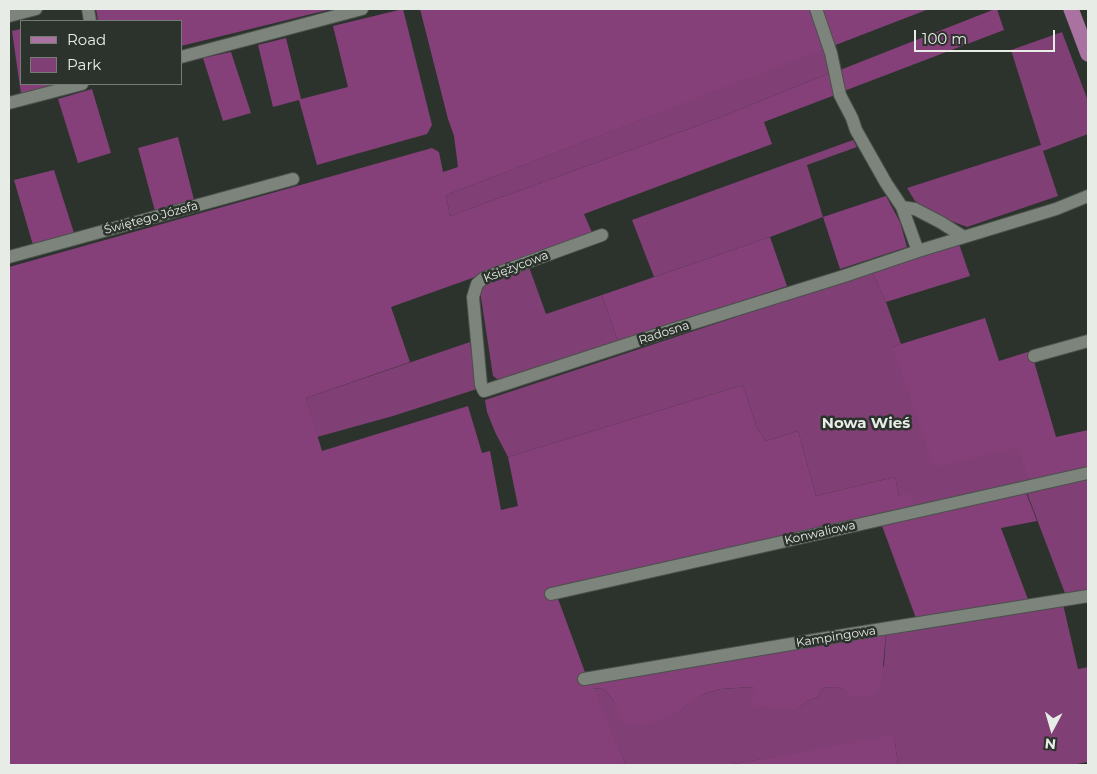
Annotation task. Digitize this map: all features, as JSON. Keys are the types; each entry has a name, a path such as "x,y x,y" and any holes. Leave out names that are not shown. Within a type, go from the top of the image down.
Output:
{"main road":[{"path":"1071,9 1088,54"}],"street":[{"path":"9,16 36,9"},
{"path":"182,58 362,9"},
{"path":"816,9 831,53 840,95 856,130 902,207 918,251"},
{"path":"9,103 78,85"},
{"name":"Świętego Józefa","path":"9,256 292,179"},
{"name":"Radosna","path":"484,391 918,251 1056,209 1088,196"},
{"path":"902,207 916,209 964,237"},
{"name":"Księżycowa","path":"484,391 481,385 473,297 477,284 484,278 602,235"},
{"path":"1034,356 1088,341"},
{"name":"Konwaliowa","path":"551,594 1088,472"},
{"name":"Kampingowa","path":"584,679 1088,596"}],"green space":[{"path":"1062,32 1088,101 1088,134 1043,151 1058,196 967,227 946,219 915,201 907,188 1041,145 1011,50"},
{"path":"826,48 832,72 721,117 450,216 446,195"},
{"path":"853,140 857,147 807,165 823,217 654,277 632,220"},
{"path":"529,267 546,314 602,295 618,342 500,381 493,376 480,291 485,283"},
{"path":"872,272 886,302 901,344 893,347 1020,447 1029,484 915,510 899,496 895,477 816,496 798,431 766,441 757,428 743,385 508,457 487,412 485,400"},
{"path":"470,342 477,389 393,416 317,437 306,398"},
{"path":"1088,479 1088,592 1066,596 1027,493"},
{"path":"1063,604 1078,669 1088,667 1088,762 1071,765 898,765 894,736 728,765 626,765 592,688 604,689 614,701 683,708 704,694 720,689 753,687 757,691 799,708 807,701 818,697 823,688 836,687 845,690 884,666 886,632"}],"shaded area":[{"path":"96,9 332,9 182,46 182,20 98,20"},
{"path":"403,9 432,125 427,134 317,165 299,100 273,107 258,45 286,38 301,99 348,87 333,26"},
{"path":"420,9 929,9 446,195 450,216 721,117 832,72 835,95 764,122 772,144 584,214 593,235 391,307 410,362 306,398 322,451 468,406 482,453 490,451 501,510 518,506 508,457 743,385 757,428 766,441 798,431 816,496 895,477 899,496 911,493 915,510 557,596 586,675 886,632 882,680 875,694 861,697 849,695 845,690 836,687 823,688 818,697 807,701 799,708 755,706 749,699 757,692 753,687 720,689 704,694 662,719 632,727 623,724 614,701 604,689 593,688 626,765 9,765 9,267 432,148 439,152 443,172 458,167 454,136"},
{"path":"997,9 1004,30 844,91 840,70"},
{"path":"20,29 20,85 56,85 21,94 12,31"},
{"path":"231,52 251,113 223,121 203,58"},
{"path":"92,89 111,153 78,163 58,99"},
{"path":"178,137 194,200 155,211 138,148"},
{"path":"54,170 74,233 33,245 14,180"},
{"path":"886,196 900,222 907,247 840,269 823,217"},
{"path":"770,237 787,286 618,342 602,295"},
{"path":"959,244 970,276 886,302 872,272"},
{"path":"985,318 999,361 1031,351 1056,437 1088,430 1088,470 1029,484 1019,447 934,467 893,347"},
{"path":"1025,490 1037,521 1001,528 1029,602 917,621 881,523"},
{"path":"894,735 898,765 728,765 772,757"}],"district":[{"name":"Nowa Wieś","path":"866,424"}]}
